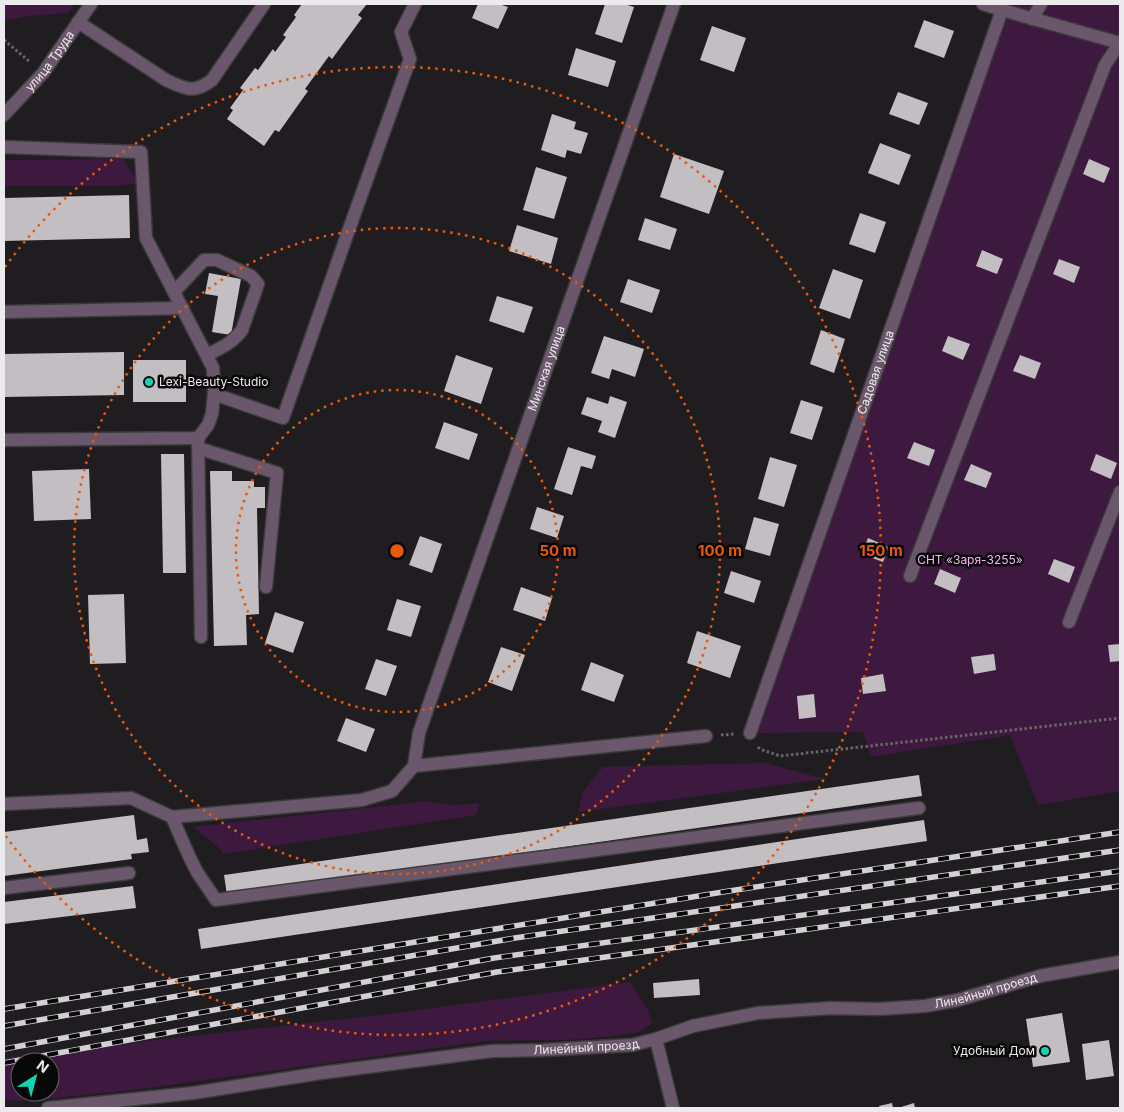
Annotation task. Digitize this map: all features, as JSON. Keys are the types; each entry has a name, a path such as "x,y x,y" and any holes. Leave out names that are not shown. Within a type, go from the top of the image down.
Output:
{"street":[{"name":"улица Труда","path":"4,115 42,73 91,4"},
{"path":"78,22 166,80 192,89 203,87 212,80 264,4"},
{"path":"214,394 283,418 410,59 401,32 415,4"},
{"name":"Минская улица","path":"414,766 419,734 674,4"},
{"path":"910,576 1106,65 1120,43 983,4"},
{"path":"1032,19 1041,4"},
{"name":"Садовая улица","path":"750,733 1002,10"},
{"path":"4,147 141,152 146,238 213,368 214,394 212,414 198,443 201,637"},
{"path":"174,292 204,260 216,260 251,276 258,284 244,326 238,336 230,343 207,355"},
{"path":"4,312 183,308"},
{"path":"4,440 198,443 277,474 266,588"},
{"path":"1069,622 1120,492"},
{"path":"4,804 131,798 172,817 362,800 392,791 414,766 706,736"},
{"path":"172,817 189,856 216,900 919,808"},
{"path":"4,888 129,873"},
{"name":"Линейный проезд","path":"48,1108 193,1093 330,1072 492,1051 632,1045 693,1026 758,1013 831,1008 879,1009 925,1006 958,1000 1040,976 1120,962"},
{"path":"656,1039 673,1108"}],"path":[{"path":"4,40 42,73"},
{"path":"706,736 750,733 760,749 780,756 1120,718"}],"green space":[{"path":"4,4 74,4 69,13 27,16 5,21"},
{"name":"СНТ «Заря-3255»","path":"983,4 1120,4 1120,791 1038,805 1010,735 871,757 863,732 750,733 1001,11"},
{"path":"123,159 138,183 114,186 4,186 4,160"},
{"path":"766,763 825,779 578,812 583,792 603,767"},
{"path":"421,801 455,805 480,803 476,815 224,854 216,845 193,827 394,805"},
{"path":"630,982 648,1010 652,1024 639,1032 607,1037 565,1040 486,1041 141,1089 60,1098 60,1052 48,1052 388,1014"},
{"path":"10,1057 10,1101 4,1101 4,1058"}],"building":[{"path":"302,4 367,4 358,15 362,18 332,59 329,56 305,89 308,91 279,132 275,130 264,146 227,119 233,110 230,108 243,90 240,88 255,68 258,70 273,49 275,52 286,37 283,35 296,17 294,15"},
{"path":"478,4 499,4 508,7 498,29 472,18"},
{"path":"605,4 624,4 634,7 622,43 595,34"},
{"path":"924,20 954,31 944,58 914,47"},
{"path":"712,26 746,38 734,72 700,60"},
{"path":"576,48 616,61 608,87 568,75"},
{"path":"898,92 928,103 919,125 889,114"},
{"path":"552,114 576,122 574,129 588,133 581,154 567,150 565,158 541,150"},
{"path":"880,143 911,155 899,185 868,173"},
{"path":"674,154 724,171 709,214 660,197"},
{"path":"1089,159 1110,168 1104,183 1083,174"},
{"path":"536,167 567,177 554,219 523,210"},
{"path":"129,195 130,238 4,241 4,198"},
{"path":"860,213 886,222 875,253 849,244"},
{"path":"645,218 677,229 670,250 638,240"},
{"path":"517,225 558,238 551,264 509,251"},
{"path":"982,250 1003,259 997,274 976,266"},
{"path":"1059,259 1080,267 1074,283 1053,274"},
{"path":"833,269 863,280 850,319 819,308"},
{"path":"209,273 241,279 231,335 212,332 218,296 205,294"},
{"path":"628,279 660,290 652,313 620,302"},
{"path":"497,296 533,307 524,333 489,321"},
{"path":"821,330 845,339 834,373 810,364"},
{"path":"604,336 644,349 635,377 612,369 609,379 591,373"},
{"path":"948,336 970,344 963,360 942,351"},
{"path":"124,352 124,395 4,397 4,354"},
{"path":"456,355 493,368 481,404 444,391"},
{"path":"1020,355 1041,363 1035,379 1013,371"},
{"path":"133,360 186,360 186,402 133,402"},
{"path":"610,396 627,402 615,438 598,432 602,421 581,414 587,397 608,404"},
{"path":"801,400 823,407 812,440 790,433"},
{"path":"444,422 478,434 469,460 435,448"},
{"path":"914,442 935,450 929,466 907,458"},
{"path":"568,447 596,456 592,469 581,466 572,495 554,489"},
{"path":"161,454 184,454 186,573 163,573"},
{"path":"1096,454 1117,463 1111,479 1090,470"},
{"path":"770,457 797,465 784,507 758,499"},
{"path":"971,464 992,473 986,488 964,480"},
{"path":"89,469 91,519 34,521 32,471"},
{"path":"210,471 232,471 232,481 254,481 254,487 265,487 265,508 257,508 259,614 246,615 247,645 214,646"},
{"path":"537,507 564,516 557,538 530,529"},
{"path":"754,517 779,524 770,556 745,549"},
{"path":"420,536 442,544 432,573 409,565"},
{"path":"868,538 889,547 883,562 862,554"},
{"path":"1054,559 1075,567 1069,583 1048,574"},
{"path":"940,569 961,578 955,593 934,584"},
{"path":"731,571 761,581 754,603 724,593"},
{"path":"521,587 552,598 545,621 513,610"},
{"path":"124,594 126,663 90,664 88,595"},
{"path":"397,599 421,606 411,637 387,630"},
{"path":"275,612 304,622 293,653 265,643"},
{"path":"697,631 741,646 730,678 687,663"},
{"path":"1120,644 1120,661 1110,662 1108,645"},
{"path":"501,647 525,655 512,691 488,682"},
{"path":"994,654 996,670 974,674 971,657"},
{"path":"376,659 397,666 386,696 365,689"},
{"path":"591,662 624,675 614,702 581,690"},
{"path":"883,674 886,691 863,694 861,678"},
{"path":"814,694 816,717 799,719 797,696"},
{"path":"346,718 375,729 366,752 337,741"},
{"path":"919,775 922,796 227,895 224,875"},
{"path":"134,815 137,840 147,838 149,852 131,854 132,859 4,876 4,832"},
{"path":"924,820 927,841 201,949 198,929"},
{"path":"133,886 136,908 4,924 4,902"},
{"path":"699,979 700,995 654,998 653,983"},
{"path":"1062,1013 1070,1062 1033,1067 1026,1019"},
{"path":"1109,1040 1114,1076 1086,1080 1082,1044"},
{"path":"892,1103 893,1108 880,1108 879,1106"},
{"path":"914,1103 915,1108 898,1108"}],"railway":[{"path":"4,1009 729,891 1120,832"},
{"path":"4,1026 515,938 1120,850"},
{"path":"4,1049 494,958 1120,871"},
{"path":"4,1063 497,972 1120,886"}],"place":[{"name":"Lexi-Beauty-Studio","path":"149,382"},
{"name":"Удобный Дом","path":"1045,1051"}]}
